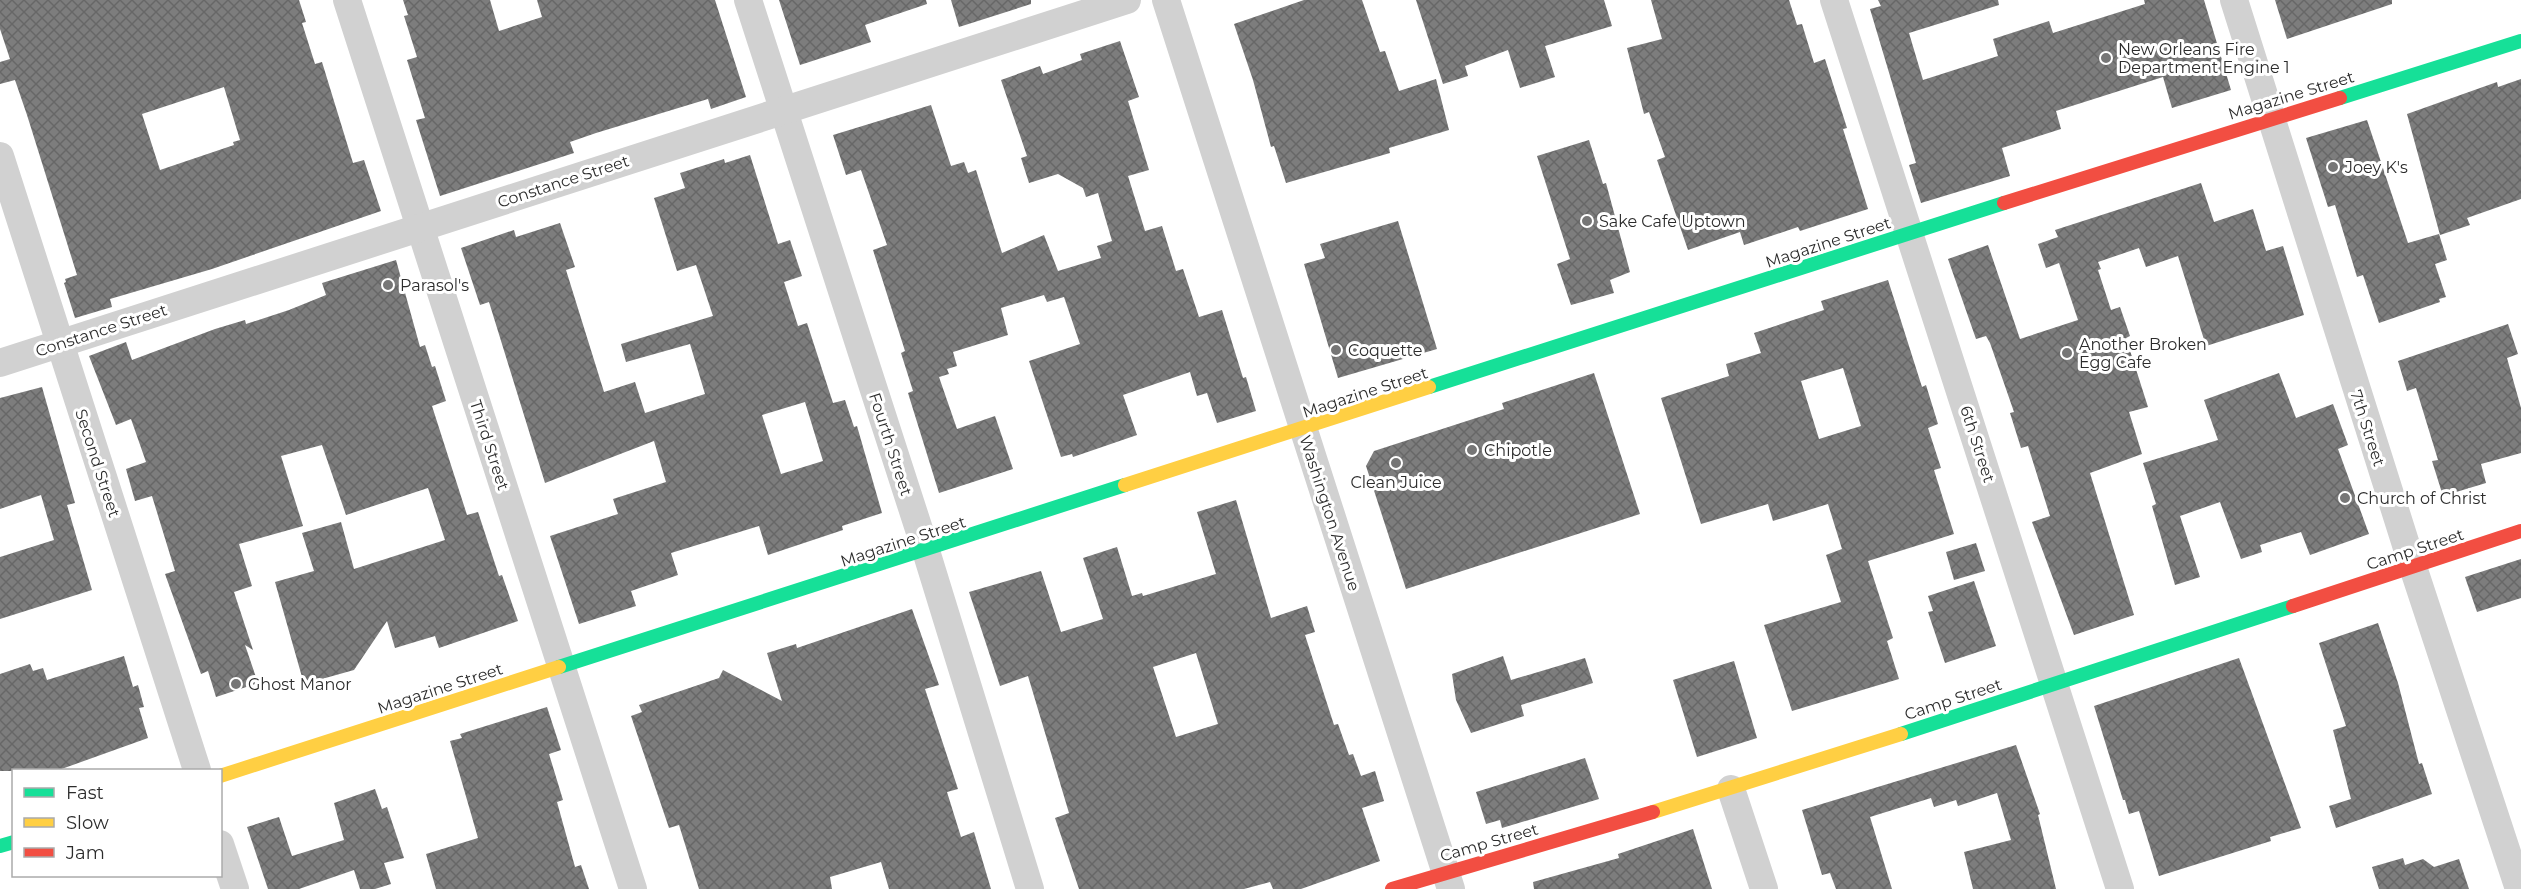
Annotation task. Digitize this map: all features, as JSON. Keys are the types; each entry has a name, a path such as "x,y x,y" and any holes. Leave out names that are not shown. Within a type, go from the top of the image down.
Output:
{"street":[{"name":"Third Street","path":"347,0 633,889"},
{"name":"Fourth Street","path":"748,0 926,551 1030,889"},
{"name":"Constance Street","path":"0,363 1127,0"},
{"name":"Washington Avenue","path":"1166,0 1448,880"},
{"name":"6th Street","path":"1834,0 2120,889"},
{"name":"7th Street","path":"2234,0 2413,567 2519,889"},
{"name":"Magazine Street","path":"222,775 2270,118 2521,41"},
{"name":"Second Street","path":"0,156 196,769"},
{"name":"Camp Street","path":"1392,889 1448,880 2521,531"},
{"path":"1731,789 1764,889"},
{"path":"222,850 235,889"}],"building":[{"path":"0,0 299,0 306,22 302,23 315,64 322,62 353,163 364,160 381,211 212,269 110,299 112,307 75,318 64,283 65,279 77,275 27,115 15,80 0,84 0,62 10,59 0,29","holes":["224,87 240,140 233,142 234,145 160,170 142,114"]},
{"path":"403,0 490,0 499,31 542,17 537,0 715,0 746,97 711,109 708,99 596,133 570,142 574,153 440,196 416,120 425,118 407,60 417,57 404,16 408,15"},
{"path":"779,0 926,0 927,4 865,25 871,42 800,65"},
{"path":"951,0 1031,0 1031,4 959,27"},
{"path":"1304,0 1362,0 1380,52 1385,51 1399,91 1436,79 1449,130 1389,148 1390,153 1286,183 1274,146 1271,147 1253,80 1234,24"},
{"path":"1416,0 1604,0 1612,26 1545,46 1555,77 1520,88 1508,50 1465,66 1468,76 1443,84"},
{"path":"1651,0 1789,0 1797,25 1802,24 1814,63 1825,59 1847,128 1843,129 1868,209 1800,231 1798,227 1744,245 1740,232 1688,250 1657,160 1665,157 1649,112 1644,114 1627,48 1662,39"},
{"path":"1878,0 1998,0 1999,5 1909,33 1923,80 1998,56 1993,39 2049,21 2053,33 2145,4 2144,0 2204,0 2231,90 2172,108 2163,77 2056,111 2061,129 2002,148 2010,176 1921,203 1909,165 1916,163 1870,9 1881,6"},
{"path":"2275,0 2392,0 2392,4 2287,39"},
{"path":"1120,41 1139,97 1128,101 1149,170 1128,176 1145,231 1162,226 1176,271 1183,269 1199,317 1222,310 1256,411 1217,423 1207,393 1197,396 1190,372 1123,395 1137,435 1073,457 1072,454 1061,457 1029,361 1080,344 1064,297 1047,302 1044,295 1001,308 1008,335 953,352 957,366 947,369 949,374 939,377 957,429 995,416 1013,469 939,493 908,393 913,391 901,353 905,351 873,250 887,245 861,170 846,175 833,135 931,105 951,166 964,162 968,173 976,170 1002,253 1044,235 1058,271 1101,258 1097,246 1112,241 1098,193 1086,197 1083,188 1058,174 1029,183 1021,158 1027,156 1001,80 1040,66 1043,74 1082,60 1080,54"},
{"path":"2521,79 2521,199 2467,218 2470,225 2440,235 2407,114 2497,82 2498,87"},
{"path":"2367,120 2408,243 2439,234 2447,260 2435,264 2446,297 2439,299 2440,302 2379,323 2363,275 2357,277 2335,205 2328,207 2306,138"},
{"name":"Sake Cafe Uptown","path":"1589,140 1603,184 1606,183 1630,272 1610,280 1614,293 1571,305 1557,264 1570,259 1537,156"},
{"path":"750,155 778,244 790,240 802,276 784,282 798,326 807,323 833,403 845,400 854,427 857,426 882,513 842,526 843,530 768,555 759,526 671,553 678,575 631,591 636,606 579,624 550,536 618,514 613,499 666,482 654,441 545,483 489,302 480,305 461,248 514,230 516,237 560,223 575,267 566,270 604,392 635,382 645,413 705,394 690,344 626,362 621,344 713,316 696,265 677,271 654,198 685,188 680,173 724,159 725,163","holes":["805,402 823,461 781,474 762,415"]},
{"path":"2201,183 2214,222 2253,209 2266,251 2283,246 2304,315 2206,346 2178,256 2146,267 2139,248 2098,262 2101,269 2098,270 2111,310 2120,307 2130,336 2126,338 2148,407 2129,412 2142,454 2090,473 2134,615 2074,635 2032,522 2050,516 2028,446 2021,448 2010,413 2014,412 1990,343 1986,336 1976,339 1948,259 1988,245 2020,339 2078,320 2059,263 2046,268 2038,244 2058,237 2055,230"},
{"path":"1398,221 1437,349 1338,378 1304,264 1325,258 1320,244"},
{"path":"396,260 420,347 425,345 432,367 435,366 446,401 432,406 467,515 478,512 499,576 502,575 518,621 439,648 435,636 395,648 387,621 354,670 304,684 275,582 314,571 302,533 341,522 354,569 445,540 428,488 346,515 322,445 281,456 303,526 239,544 252,586 234,592 253,650 245,645 258,683 216,697 208,671 201,674 165,574 175,571 152,496 135,501 126,469 146,462 131,419 116,425 89,356 126,342 132,360 215,329 245,320 246,324 289,310 326,295 322,283"},
{"path":"1888,280 1922,387 1926,385 1938,424 1928,428 1941,468 1934,470 1954,534 1868,561 1893,638 1887,641 1899,679 1792,711 1764,625 1841,602 1826,555 1842,549 1828,504 1773,521 1768,504 1701,524 1661,398 1729,376 1726,364 1761,353 1754,333 1824,310 1821,301","holes":["1843,368 1861,426 1819,439 1801,381"]},
{"path":"2508,324 2518,354 2507,358 2521,408 2521,453 2481,464 2486,483 2443,496 2432,461 2438,460 2416,388 2407,391 2398,361"},
{"path":"1594,373 1640,514 1406,589 1366,466 1374,451 1504,409 1502,403"},
{"path":"2279,373 2296,418 2333,404 2348,445 2338,449 2369,534 2310,555 2301,532 2260,545 2262,552 2241,559 2220,502 2180,516 2200,577 2175,585 2152,506 2156,504 2143,463 2218,440 2204,400"},
{"path":"42,387 75,503 67,505 92,590 0,619 0,557 54,540 41,495 0,509 0,398"},
{"path":"1236,500 1271,618 1307,606 1315,632 1305,635 1334,725 1338,724 1349,755 1353,754 1361,776 1375,771 1384,801 1362,808 1380,861 1301,889 1273,889 1270,882 1244,889 1079,889 1055,818 1069,813 1028,676 1000,686 969,592 1041,571 1061,632 1103,619 1083,558 1117,547 1132,596 1142,593 1143,596 1216,574 1197,512","holes":["1196,653 1218,724 1176,737 1153,667"]},
{"path":"1976,543 1985,571 1954,580 1946,552"},
{"path":"2521,559 2521,598 2477,612 2465,577"},
{"path":"1974,581 1996,646 1945,663 1928,612 1933,611 1928,596"},
{"path":"912,609 939,685 925,689 958,789 947,792 961,837 974,832 991,889 889,889 881,862 830,877 832,889 699,889 679,825 669,828 631,716 642,712 639,705 719,678 723,670 782,701 767,653 796,644 797,648"},
{"path":"2378,623 2398,683 2419,764 2422,763 2432,794 2336,828 2329,806 2351,799 2333,730 2346,726 2319,643"},
{"path":"124,656 133,687 138,685 144,707 139,708 148,738 62,769 0,771 0,674 30,664 33,671 43,668 47,680"},
{"path":"1503,656 1511,680 1585,658 1593,683 1521,705 1524,716 1471,733 1456,700 1452,674"},
{"path":"2239,658 2301,828 2270,837 2271,841 2159,876 2139,811 2129,814 2125,800 2123,800 2094,706"},
{"path":"1734,661 1757,738 1697,757 1673,680"},
{"path":"547,707 561,750 549,754 563,800 557,802 575,867 581,865 589,889 436,889 426,854 478,838 450,741 462,738 460,734"},
{"path":"2016,745 2040,814 2038,815 2056,889 1973,889 1964,852 2011,840 1997,793 1958,806 1956,800 1934,807 1931,798 1870,817 1892,889 1836,889 1830,873 1822,875 1802,810"},
{"path":"1585,758 1599,799 1502,828 1500,820 1486,824 1476,792"},
{"path":"375,789 382,809 387,807 404,858 384,863 391,884 375,889 360,889 354,870 299,889 268,889 247,827 279,817 292,856 344,840 334,803"},
{"path":"1693,829 1712,889 1534,889 1533,882 1619,858 1618,854"},
{"path":"2403,858 2405,865 2423,859 2434,867 2459,859 2469,889 2379,889 2372,867"}],"traffic: fast":[{"path":"2340,98 2521,41"},
{"path":"1429,387 2004,203"},
{"path":"559,667 1125,485"},
{"path":"1901,734 2293,606"},
{"path":"0,846 12,843"}],"traffic: slow":[{"path":"1125,485 1429,387"},
{"path":"222,775 559,667"},
{"path":"1653,812 1901,734"}],"traffic: jam":[{"path":"2004,203 2340,98"},
{"path":"2293,606 2521,531"},
{"path":"1392,889 1653,812"}],"place":[{"name":"New Orleans Fire Department Engine 1","path":"2106,58"},
{"name":"Joey K's","path":"2333,167"},
{"name":"Sake Cafe Uptown","path":"1587,221"},
{"name":"Parasol's","path":"388,285"},
{"name":"Coquette","path":"1336,350"},
{"name":"Another Broken Egg Cafe","path":"2067,353"},
{"name":"Chipotle","path":"1472,450"},
{"name":"Clean Juice","path":"1396,463"},
{"name":"Church of Christ","path":"2345,498"},
{"name":"Ghost Manor","path":"236,684"}]}
